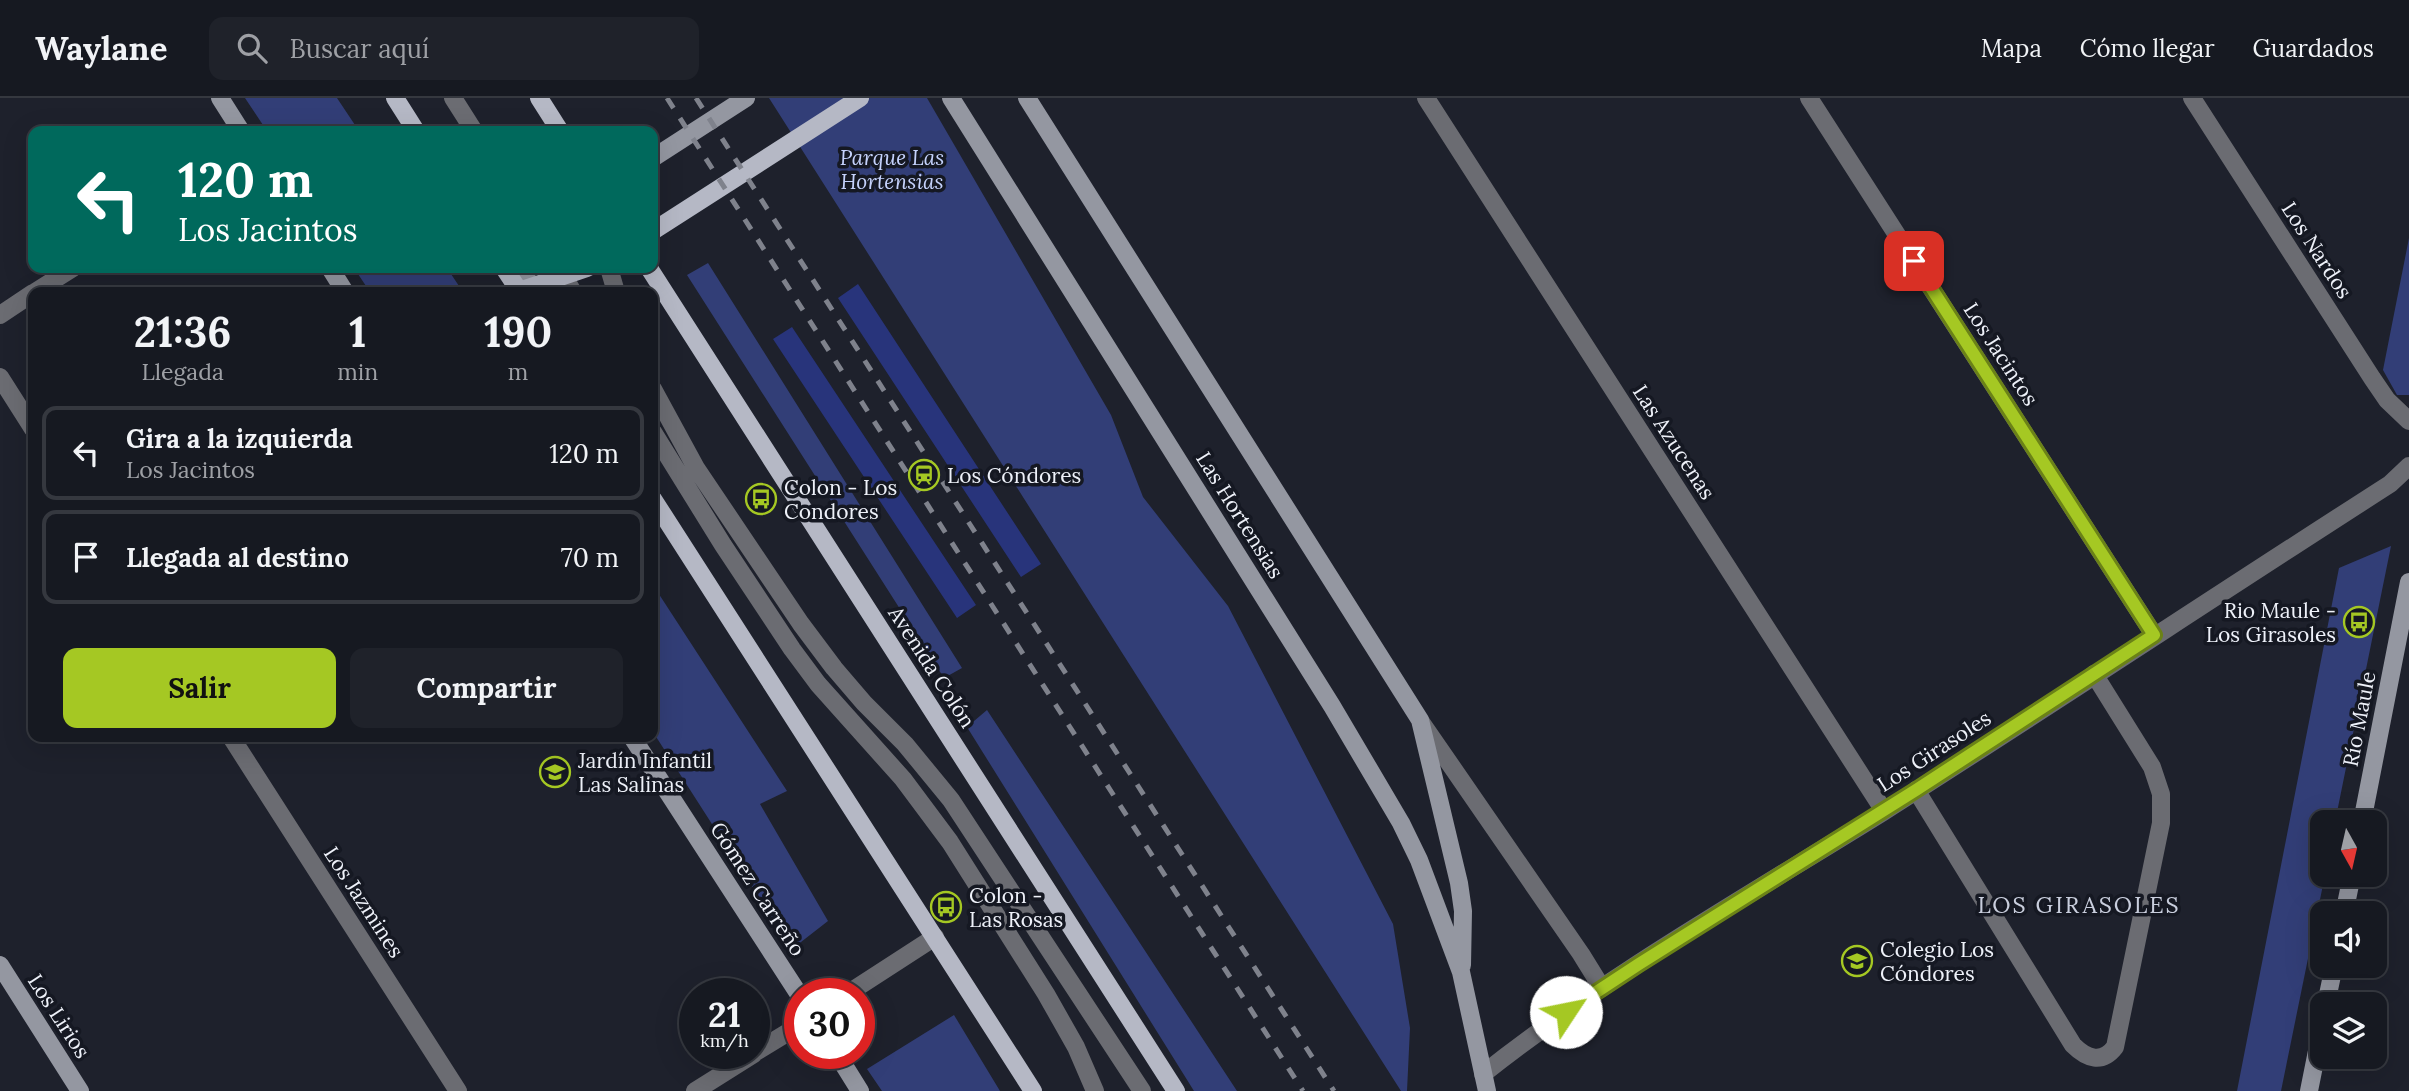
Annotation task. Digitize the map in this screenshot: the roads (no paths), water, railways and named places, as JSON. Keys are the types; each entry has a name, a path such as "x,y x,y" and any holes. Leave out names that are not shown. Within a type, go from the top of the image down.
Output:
{"main road":[{"path":"395,98 413,126"},
{"path":"539,98 557,126"},
{"path":"658,228 860,98"},
{"name":"Avenida Colón","path":"652,273 1176,1091"},
{"path":"537,287 565,279"},
{"path":"658,507 1033,1091"}],"street":[{"path":"220,98 239,126"},
{"path":"453,98 471,126"},
{"path":"658,155 746,98"},
{"name":"Las Hortensias","path":"951,98 1381,786 1419,860 1461,972 1485,1082"},
{"name":"Las Hortensias","path":"1027,98 1420,720 1602,988"},
{"name":"Las Azucenas","path":"1426,98 1884,811"},
{"name":"Los Jacintos","path":"1809,98 2154,635"},
{"name":"Los Nardos","path":"2192,98 2372,378 2387,400 2409,421"},
{"path":"43,287 65,273"},
{"path":"0,315 28,297"},
{"path":"0,377 28,421"},
{"path":"658,398 696,468 801,624 849,686 900,738 951,800 1142,1091"},
{"path":"658,440 792,649 818,684 903,779 950,842 1046,993 1076,1047 1095,1091"},
{"name":"Los Girasoles","path":"1485,1082 1531,1036 1602,988 1884,811 2390,484 2409,466"},
{"name":"Río Maule","path":"2364,810 2409,582"},
{"path":"1916,790 2073,1045 2080,1052 2096,1059 2104,1058 2115,1047 2162,807 2152,767 2094,674"},
{"name":"Las Hortensias","path":"1420,720 1459,883 1462,911 1461,972"},
{"name":"Los Jazmines","path":"234,742 458,1091"},
{"name":"Gómez Carreño","path":"635,742 788,978"},
{"path":"872,978 935,937"},
{"name":"Los Lirios","path":"0,965 80,1091"},
{"path":"695,1091 729,1069"},
{"path":"846,1069 860,1091"},
{"path":"2309,1091 2313,1069"}],"railway":[{"path":"667,98 1303,1091"},
{"path":"696,98 1334,1091"}],"place":[{"name":"Los Cóndores","path":"924,475"},
{"name":"Colon - Los Condores","path":"761,499"},
{"name":"Rio Maule - Los Girasoles","path":"2359,622"},
{"name":"Jardín Infantil Las Salinas","path":"555,772"},
{"name":"Colon - Las Rosas","path":"946,907"},
{"name":"Colegio Los Cóndores","path":"1857,961"}],"district":[{"name":"LOS GIRASOLES","path":"2079,904"}],"park label":[{"name":"Parque Las Hortensias","path":"892,169"}]}
